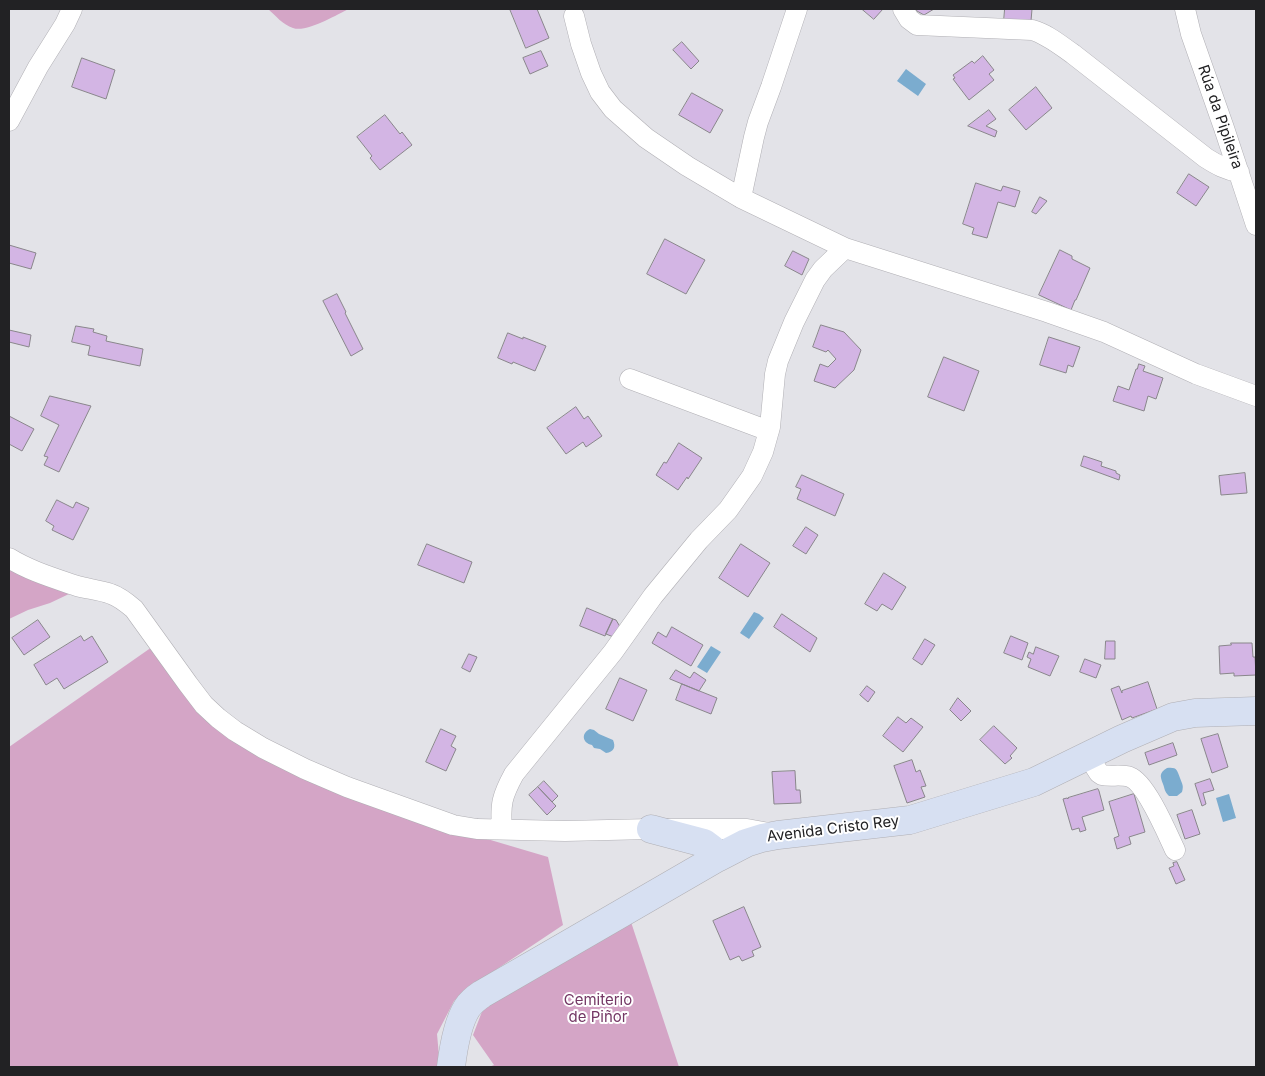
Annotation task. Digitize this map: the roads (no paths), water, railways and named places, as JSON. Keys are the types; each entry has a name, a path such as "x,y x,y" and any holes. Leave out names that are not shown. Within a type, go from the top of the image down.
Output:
{"street":[{"path":"9,121 72,9"},
{"path":"741,198 756,129 772,87 797,9"},
{"path":"903,9 909,19 917,24 1032,30 1038,32 1060,44 1206,158 1227,170 1239,172"},
{"name":"Rúa da Pipileira","path":"1184,9 1256,225"},
{"path":"574,16 591,73 600,92 614,109 646,138 687,166 741,198 845,248 964,285 1104,332 1196,374 1256,396"},
{"path":"502,829 501,804 504,793 514,774 613,652 680,563 728,510 752,476 763,452 769,431 778,361 794,322 815,280 823,269 845,248"},
{"path":"630,379 769,431"},
{"path":"9,558 20,565 43,574 79,586 113,594 123,600 134,609 204,705 218,718 263,748 347,788 453,825 477,829 565,831 651,829 747,830 778,835"},
{"name":"Avenida Cristo Rey","path":"451,1067 461,1022 466,1009 474,1000 717,858 746,843 778,835 910,820 1019,787 1050,775 1150,726 1173,717 1195,713 1256,711"},
{"path":"1088,756 1102,775 1130,777 1140,784 1175,850"},
{"path":"651,829 704,842 712,848 717,858"}],"water":[{"path":"906,69 926,84 918,96 897,81"},
{"path":"754,612 764,618 749,639 740,633"},
{"path":"711,646 721,652 707,673 697,667"},
{"path":"590,729 613,740 613,750 606,753 586,742 584,735"},
{"path":"1167,768 1176,770 1182,783 1182,792 1177,796 1169,796 1166,793 1161,779 1163,771"},
{"path":"1229,794 1236,818 1223,822 1216,798"}],"park label":[{"name":"Cemiterio de Piñor","path":"598,1008"}]}
